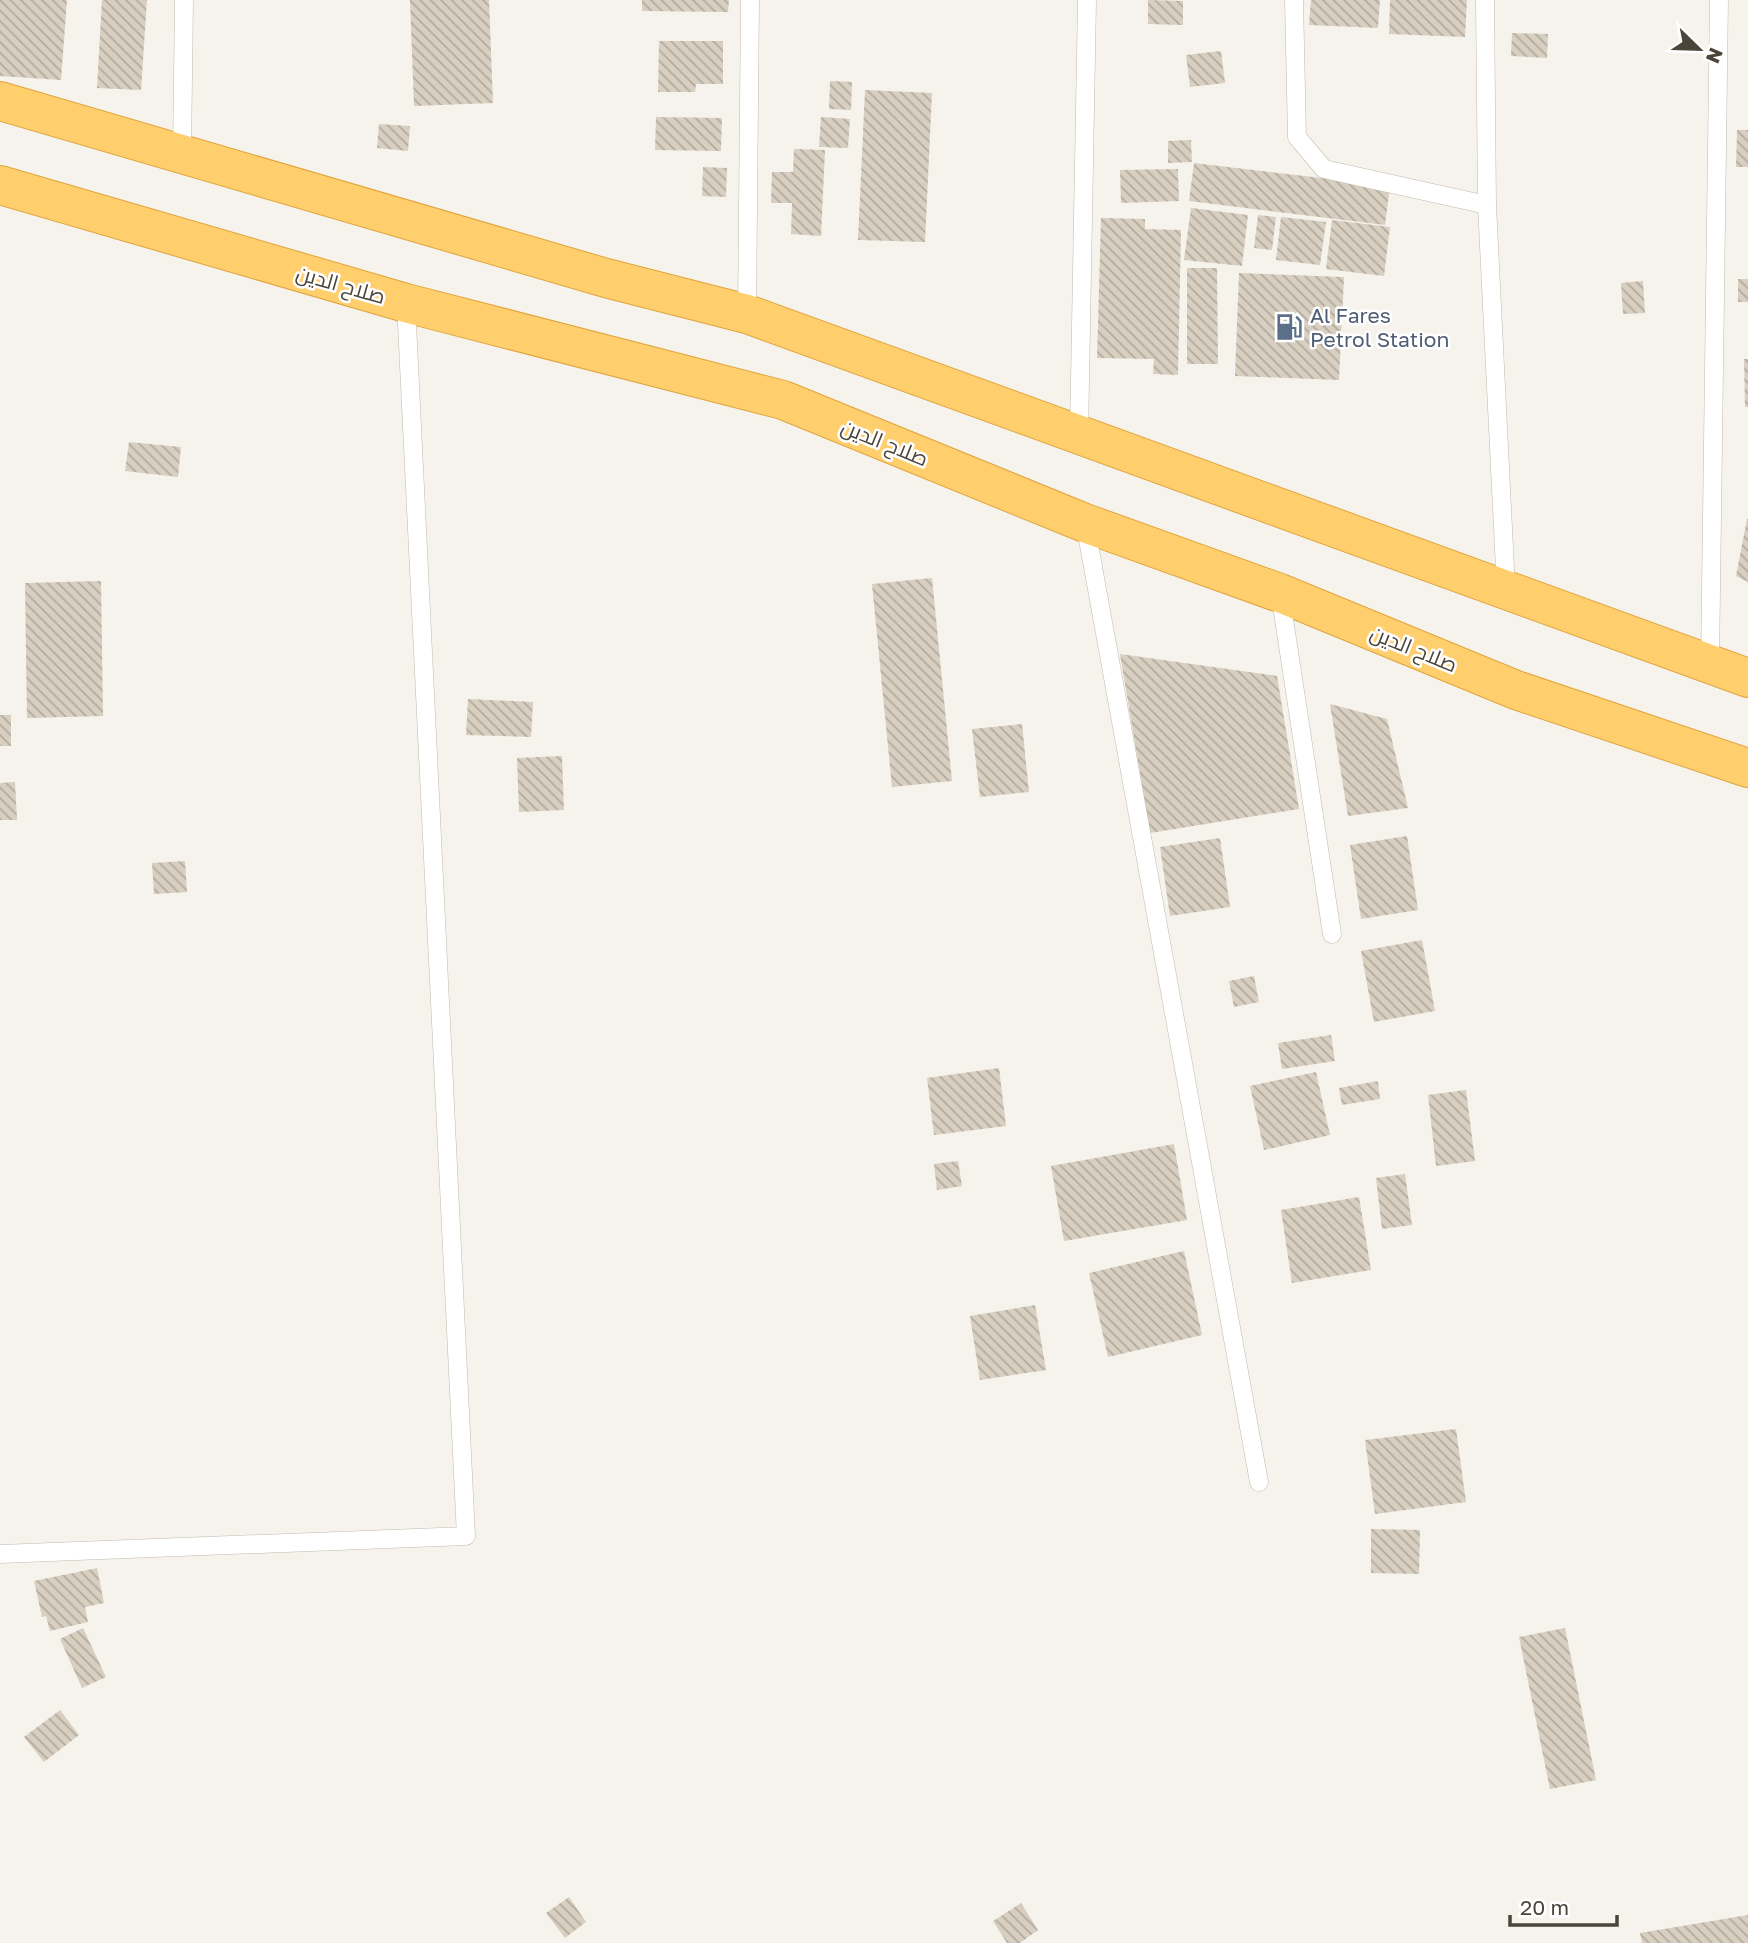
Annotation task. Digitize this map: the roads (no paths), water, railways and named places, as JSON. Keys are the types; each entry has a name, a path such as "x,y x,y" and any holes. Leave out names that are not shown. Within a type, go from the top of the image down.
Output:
{"highway":[{"path":"0,101 606,278 747,314 1748,678"},
{"name":"صلاح الدين","path":"0,185 406,303 783,400 1085,523 1280,593 1516,690 1748,768"}],"lane":[{"path":"182,154 184,0"},
{"path":"747,314 750,0"},
{"path":"1079,435 1087,0"},
{"path":"1294,0 1297,136 1324,169 1487,205"},
{"path":"1485,0 1487,205 1506,589"},
{"path":"1710,664 1719,0"},
{"path":"0,1553 466,1536 406,303"},
{"path":"1085,523 1259,1482"},
{"path":"1280,593 1332,934"}],"place":[{"name":"Al Fares Petrol Station","path":"1289,327"}]}
